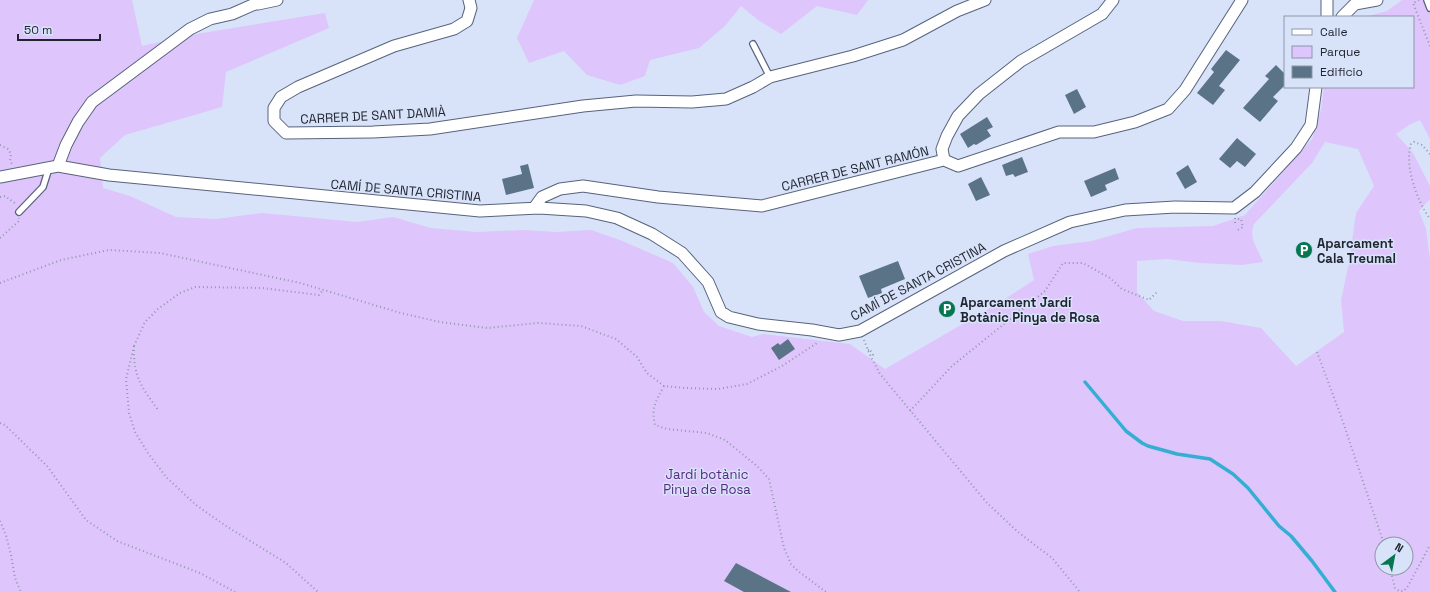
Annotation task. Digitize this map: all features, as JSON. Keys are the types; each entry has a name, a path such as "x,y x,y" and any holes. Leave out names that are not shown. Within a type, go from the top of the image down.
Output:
{"street":[{"path":"54,167 78,122 92,102 190,29 210,19 232,14 261,2 277,0"},
{"name":"CARRER DE SANT DAMIÀ","path":"469,0 471,8 467,21 454,29 394,46 298,87 281,97 274,108 274,121 286,133 373,132 430,129 583,106 636,101 692,102 726,99 770,77"},
{"path":"770,77 853,56 903,40 957,11 984,0"},
{"path":"944,160 942,149 947,136 958,116 979,94 1020,61 1102,14 1113,0"},
{"name":"CARRER DE SANT RAMÓN","path":"534,208 542,197 560,189 583,186 658,197 762,206 944,160 958,166 1059,132 1094,132 1135,122 1168,109 1185,90 1242,0"},
{"path":"1327,0 1327,16"},
{"path":"1343,16 1350,2 1377,0"},
{"name":"CAMÍ DE SANTA CRISTINA","path":"0,177 54,167 109,175 406,205 480,211 534,208 586,211 617,218 652,234 682,253 708,282 721,312 729,317 758,324 839,334 860,331 1004,251 1070,222 1125,210 1175,207 1234,208 1255,192 1296,148 1311,125 1316,88"}],"lane":[{"path":"1427,0 1430,8"},
{"path":"753,44 770,77"},
{"path":"19,212 43,187 54,167"}],"path":[{"path":"1420,0 1413,3 1430,46"},
{"path":"1430,154 1422,145 1414,142 1411,144 1408,159 1419,200 1430,219"},
{"path":"0,145 8,149 11,154 10,161 18,173"},
{"path":"1235,218 1241,219 1243,228 1238,230"},
{"path":"0,283 61,260 109,250 160,253 300,283 401,313 440,322 487,328 538,323 581,326 616,339 637,356 647,373 664,386 685,388 718,389 747,384 782,366 832,333"},
{"path":"910,411 952,366 1045,291 1063,263 1083,263 1110,278 1122,289 1149,300 1158,291"},
{"path":"318,592 286,564 196,505 166,477 148,453 135,432 128,413 126,379 134,346 145,322 158,309 180,293 195,287 262,288 319,295 323,290"},
{"path":"860,331 880,374 987,504 1018,532 1052,558 1080,592"},
{"path":"134,346 134,367 138,379 158,410"},
{"path":"1317,352 1342,419 1381,536"},
{"path":"664,386 655,402 653,415 655,425 667,429 707,433 725,440 757,466 769,479 784,548 791,564 826,592"},
{"path":"0,422 5,425 47,466 86,520 117,541 200,573 235,592"},
{"path":"0,521 6,535 11,555 14,578 21,592"},
{"path":"1392,576 1395,588 1399,591 1404,591 1430,545"}],"green space":[{"name":"Jardí botànic Pinya de Rosa","path":"0,0 132,0 142,46 196,34 325,13 329,28 226,72 222,107 125,135 100,158 103,188 130,196 176,217 216,219 262,213 357,222 393,217 431,228 476,232 524,230 556,232 591,230 620,240 673,263 693,287 704,312 719,326 752,337 763,334 850,344 885,369 997,304 1034,280 1028,254 1053,246 1092,241 1137,228 1213,226 1245,215 1312,139 1321,110 1324,88 1414,88 1414,16 1370,16 1387,11 1402,0 1430,0 1430,139 1420,120 1409,125 1396,134 1413,153 1430,186 1430,201 1429,200 1419,211 1426,229 1430,260 1430,592 0,592","holes":["1325,142 1358,149 1374,186 1356,213 1349,263 1341,300 1344,332 1296,366 1261,328 1221,321 1183,321 1154,311 1137,292 1137,261 1167,259 1200,263 1242,265 1263,262 1253,239 1252,229 1254,224 1312,163"]},
{"path":"534,0 868,0 857,15 817,6 781,34 758,20 741,6 725,26 699,48 650,60 645,76 620,85 587,75 564,51 529,63 517,38"}],"building":[{"path":"1226,50 1240,60 1219,86 1225,90 1213,105 1197,93 1214,72 1211,69"},
{"path":"1276,65 1284,73 1284,86 1273,97 1278,101 1260,122 1243,108 1269,79 1265,76"},
{"path":"1077,89 1086,107 1074,114 1065,95"},
{"path":"987,117 993,127 987,130 991,136 968,148 960,134"},
{"path":"1237,138 1256,154 1245,167 1237,161 1230,168 1219,159"},
{"path":"1022,157 1028,172 1015,177 1013,174 1006,176 1002,165"},
{"path":"528,164 534,188 506,195 502,179 522,174 520,166"},
{"path":"1188,165 1197,182 1185,189 1176,173"},
{"path":"1115,168 1119,179 1105,185 1107,190 1091,197 1084,181"},
{"path":"981,177 990,195 976,201 968,184"},
{"path":"898,261 905,279 881,289 882,293 868,298 859,276"},
{"path":"788,339 795,349 779,360 771,348 778,343 780,345"},
{"path":"736,563 791,592 744,592 724,581"}],"waterway":[{"path":"1085,382 1126,431 1142,443 1177,454 1210,459 1233,474 1248,488 1279,526 1291,536 1335,592"}],"place":[{"name":"Aparcament Cala Treumal","path":"1304,250"},
{"name":"Aparcament Jardí Botànic Pinya de Rosa","path":"947,309"}]}
